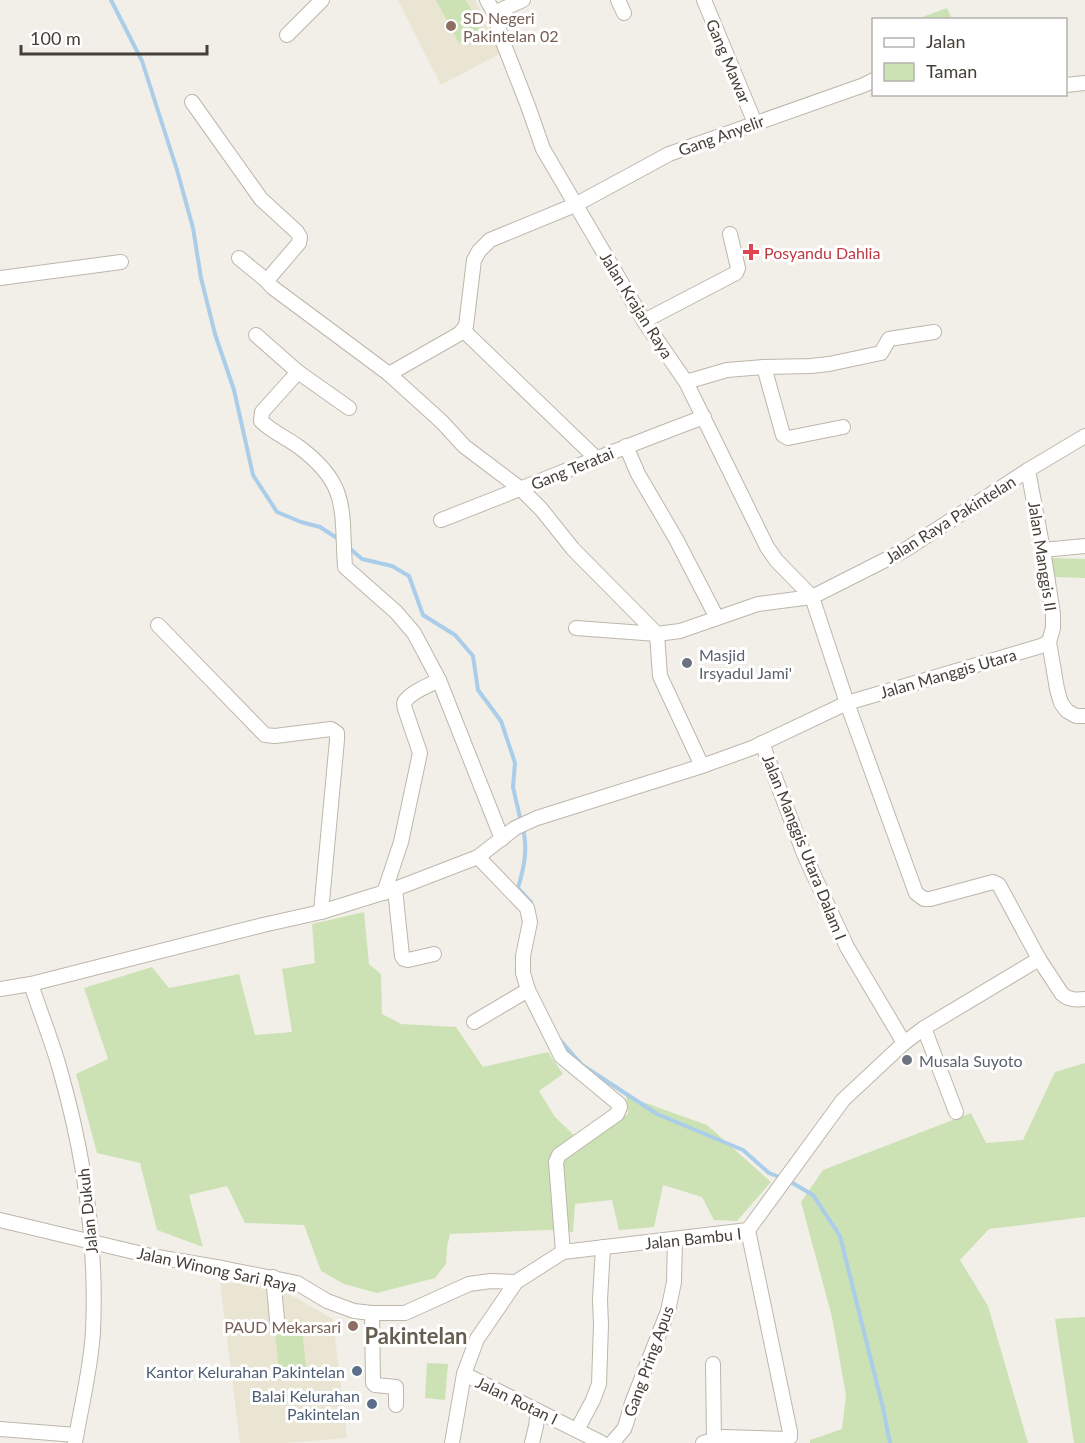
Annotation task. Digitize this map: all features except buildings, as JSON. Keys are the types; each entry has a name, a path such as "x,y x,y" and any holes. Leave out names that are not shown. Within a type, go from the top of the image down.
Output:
{"street":[{"path":"287,35 322,0"},
{"name":"Jalan Krajan Raya","path":"487,0 494,13 543,149 644,321 686,382 767,547 776,560 812,597"},
{"path":"494,13 523,0"},
{"path":"618,0 624,13"},
{"name":"Gang Mawar","path":"704,0 755,123"},
{"name":"Gang Anyelir","path":"463,330 466,326 474,260 483,245 490,240 574,205 669,154 872,81"},
{"path":"1067,85 1085,83"},
{"path":"192,102 261,199 300,237 299,243 267,281"},
{"path":"644,321 736,273 738,268 730,234"},
{"path":"239,258 279,293 389,374 442,422 464,446 521,489 573,549 657,634 660,676 702,766"},
{"path":"0,278 120,262"},
{"path":"389,374 463,330 596,458"},
{"path":"686,382 727,370 811,366 864,358 881,353 890,339 934,332"},
{"path":"256,335 298,372 349,408"},
{"path":"764,367 784,437 843,427"},
{"path":"298,372 262,412 261,421 269,429 299,447 327,472 338,491 345,567 396,612 414,633 439,680 502,838"},
{"name":"Gang Teratai","path":"441,520 704,417"},
{"name":"Jalan Raya Pakintelan","path":"576,628 657,634 680,631 758,604 812,597 905,550 1085,436"},
{"path":"626,446 638,474 676,539 717,618"},
{"name":"Jalan Manggis II","path":"1028,470 1053,614 1053,628 1049,642"},
{"path":"1043,550 1085,546"},
{"path":"812,597 916,892 924,899 930,899 996,883 1039,959 1062,994 1071,999 1085,999"},
{"path":"158,625 266,735 331,729 336,733 321,912"},
{"path":"1049,642 1061,703 1067,711 1076,716 1085,716"},
{"name":"Jalan Manggis Utara","path":"0,990 321,912 389,891 478,857 515,828 537,818 702,766 762,743 848,703 1049,642"},
{"path":"434,954 408,960 402,957 389,891 420,753 404,704 407,699 439,680"},
{"name":"Jalan Manggis Utara Dalam I","path":"762,743 804,854 847,947 903,1043"},
{"path":"478,857 527,909 530,922 523,956 523,973 528,990 563,1059 620,1107 617,1114 557,1159 563,1252"},
{"path":"748,1230 843,1100 903,1043 1039,959"},
{"name":"Jalan Dukuh","path":"31,984 60,1069 81,1155 92,1242 93,1332 90,1365 76,1439"},
{"path":"474,1022 528,990"},
{"path":"924,1028 956,1112"},
{"name":"Jalan Winong Sari Raya","path":"0,1220 151,1256 297,1283 327,1301 354,1311 405,1312 469,1284 490,1281 516,1282"},
{"name":"Jalan Bambu I","path":"516,1282 563,1252 748,1230 790,1437 716,1441"},
{"name":"Gang Pring Apus","path":"612,1443 626,1424 668,1311 674,1282 675,1239"},
{"path":"577,1430 599,1384 603,1247"},
{"path":"273,1277 277,1319"},
{"path":"452,1443 464,1374 477,1339 516,1282"},
{"path":"372,1313 373,1383 396,1387 396,1405"},
{"path":"713,1364 716,1441"},
{"name":"Jalan Rotan I","path":"464,1374 602,1443"},
{"path":"532,1443 538,1411"},
{"path":"0,1429 76,1439"}],"shaded area":[{"name":"SD Negeri Pakintelan 02","path":"398,0 475,0 503,52 441,85"},
{"path":"220,1282 275,1286 333,1319 347,1438 285,1443 240,1443"}],"green space":[{"path":"436,0 466,0 483,31 459,43"},
{"path":"947,8 952,18 920,18"},
{"path":"1052,558 1085,559 1085,578 1052,577"},
{"path":"364,912 369,964 381,974 382,1014 401,1024 456,1027 483,1067 548,1052 563,1074 539,1091 555,1117 583,1144 628,1114 626,1096 707,1125 771,1182 737,1221 714,1220 702,1197 663,1185 654,1227 619,1230 612,1200 575,1204 573,1232 546,1230 450,1234 446,1264 435,1278 377,1293 344,1284 321,1271 304,1225 245,1223 227,1186 189,1195 203,1247 157,1230 140,1163 97,1153 76,1074 108,1059 84,988 152,967 169,988 239,974 255,1035 292,1032 282,969 315,963 312,924"},
{"path":"1085,1063 1085,1217 989,1229 960,1260 988,1306 1028,1443 810,1443 810,1440 842,1429 846,1395 832,1317 801,1202 823,1170 971,1113 986,1143 1023,1140 1055,1072"},
{"path":"1085,1317 1085,1443 1074,1443 1055,1319"},
{"path":"301,1320 307,1377 280,1380 274,1323"},
{"path":"427,1363 448,1364 445,1400 425,1398"}],"waterway":[{"path":"111,0 142,61 177,170 193,228 201,278 215,334 234,390 253,475 277,512 320,527 340,540"},
{"path":"348,547 362,559 392,566 409,576 423,615 455,635 473,656 478,690 501,721 515,763 513,787 521,822"},
{"path":"523,829 525,858 518,888 531,902"},
{"path":"560,1040 582,1065 657,1114 743,1150 769,1173 782,1178"},
{"path":"789,1181 813,1195 840,1236 890,1443"}],"place":[{"name":"SD Negeri Pakintelan 02","path":"451,26"},
{"name":"Posyandu Dahlia","path":"751,252"},
{"name":"Masjid Irsyadul Jami'","path":"687,663"},
{"name":"Musala Suyoto","path":"907,1060"},
{"name":"PAUD Mekarsari","path":"353,1326"},
{"name":"Kantor Kelurahan Pakintelan","path":"357,1371"},
{"name":"Balai Kelurahan Pakintelan","path":"372,1404"}],"district":[{"name":"Pakintelan","path":"416,1335"}]}
